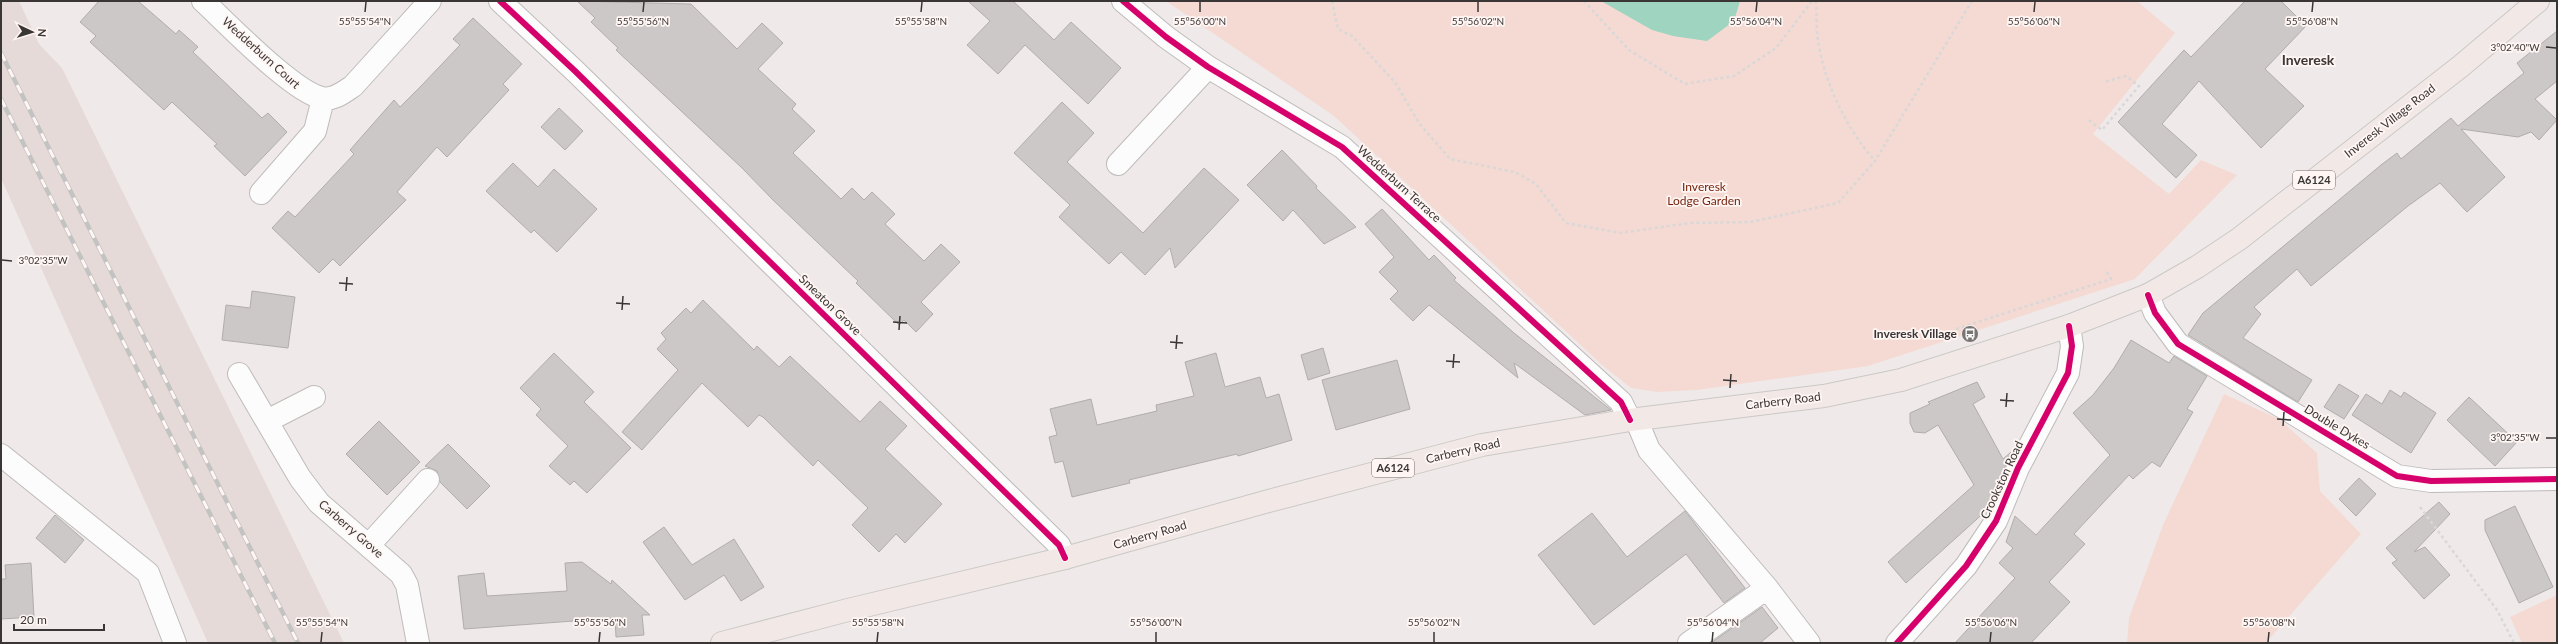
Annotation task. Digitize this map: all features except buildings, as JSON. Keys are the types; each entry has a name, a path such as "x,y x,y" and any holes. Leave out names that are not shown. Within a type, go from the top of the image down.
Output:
{"main road":[{"name":"Inveresk Village Road","path":"2069,326 2148,295 2198,267 2239,238 2461,66 2538,1"},
{"name":"Carberry Road","path":"722,643 848,610 1065,558 1265,502 1482,445 1633,420 1824,396 1901,380 2069,326"}],"street":[{"name":"Wedderburn Court","path":"203,1 300,89 323,99"},
{"path":"261,193 315,131 323,99 338,96 352,86 430,1"},
{"name":"Smeaton Grove","path":"500,1 575,71 1058,545 1065,558"},
{"name":"Wedderburn Terrace","path":"1123,1 1166,37 1208,67 1342,147 1621,402 1650,450 1768,588 1809,643"},
{"path":"1118,164 1208,67"},
{"name":"Double Dykes","path":"2148,295 2155,313 2178,344 2397,476 2431,481 2557,479"},
{"name":"Crookston Road","path":"1897,643 1966,566 1996,521 2018,468 2068,373 2072,346 2069,326"},
{"name":"Carberry Grove","path":"239,374 300,478 319,503 369,544 401,574 407,585 418,643"},
{"path":"267,421 314,397"},
{"path":"1,455 148,573 175,643"},
{"path":"369,544 428,480"},
{"path":"1689,643 1768,588"}],"path":[{"path":"1332,1 1338,29 1352,36 1395,82 1419,123 1450,159 1515,172 1536,184 1566,223 1620,233 1690,224 1750,222 1838,203 1875,161 1972,1"},
{"path":"1584,1 1629,50 1685,84 1734,76 1776,48 1812,1"},
{"path":"1816,1 1818,41 1837,104 1857,141 1875,161"},
{"path":"2089,120 2102,130 2139,86 2126,76 2104,82"},
{"path":"1956,329 2111,279 2105,269"},
{"path":"2397,476 2497,610 2514,643"}],"shaded area":[{"path":"1,1 19,1 39,44 62,68 344,643 208,643 1,178"},
{"path":"1601,1 1740,1 1734,21 1707,41 1673,36 1652,30"}],"green space":[{"name":"Inveresk Lodge Garden","path":"1166,1 2137,1 2175,33 2093,134 2169,194 2201,160 2237,175 2135,279 1868,366 1697,390 1657,392 1631,388 1602,365 1334,116"},
{"path":"2224,394 2279,419 2317,453 2320,491 2361,534 2266,643 2127,643 2129,618 2163,525"},
{"path":"2557,595 2557,643 2522,643 2510,617"}],"railway":[{"path":"1,53 298,643"},
{"path":"1,99 275,643"}],"cycle path":[{"path":"500,1 575,71 1059,545 1065,558"},
{"path":"1123,1 1166,37 1208,67 1342,147 1621,402 1630,420"},
{"path":"2148,295 2155,313 2178,344 2397,476 2431,481 2557,479"},
{"path":"1897,643 1966,566 1996,521 2018,468 2068,373 2072,346 2069,326"}],"place":[{"name":"Inveresk Village","path":"1970,334"}],"district":[{"name":"Inveresk","path":"2308,60"}]}
